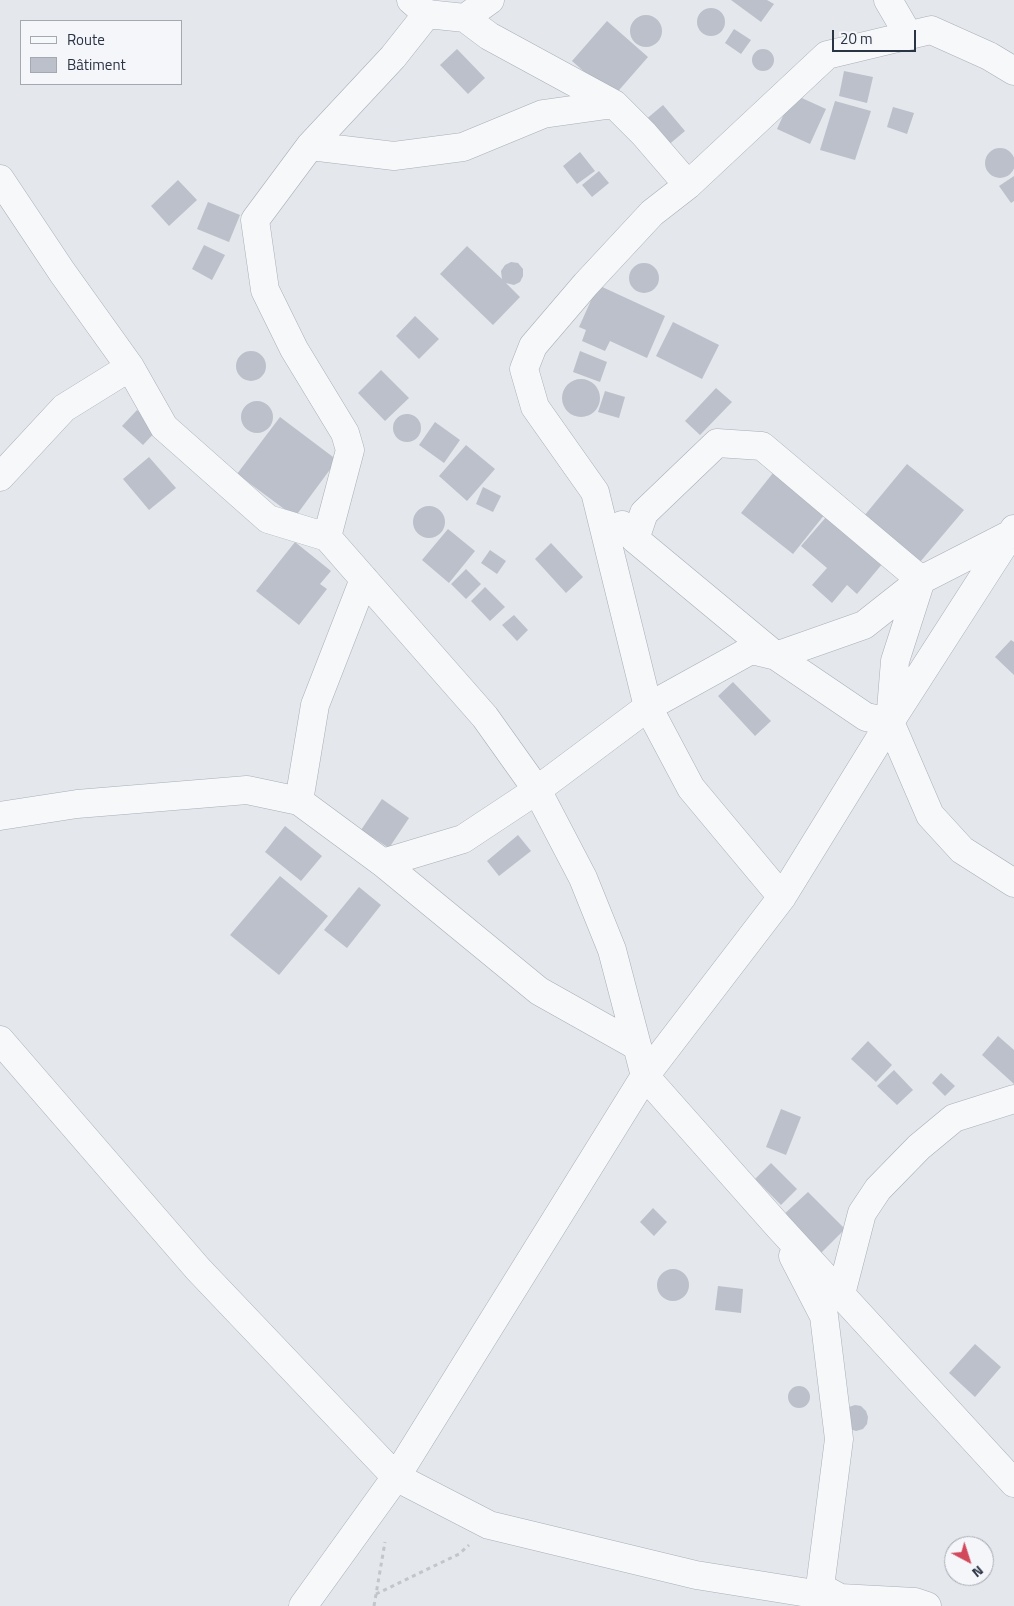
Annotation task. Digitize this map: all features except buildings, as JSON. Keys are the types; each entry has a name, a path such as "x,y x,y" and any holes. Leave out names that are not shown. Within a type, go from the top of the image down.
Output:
{"street":[{"path":"465,18 490,0"},
{"path":"888,0 909,36"},
{"path":"327,537 350,450 345,433 294,349 265,290 255,220 310,146 393,57 419,7 465,18 489,36 614,104 644,134 688,185"},
{"path":"890,722 866,716 776,656 635,539 595,492 535,407 524,369 533,346 586,284 652,213 688,185 827,55 932,30 990,56 1014,71"},
{"path":"310,146 394,156 463,147 543,114 614,104"},
{"path":"0,180 62,272 130,367 164,428 268,519 327,537 485,717 537,790 583,878 612,950 645,1076 778,1226 1014,1484"},
{"path":"0,477 64,408 130,367"},
{"path":"635,539 644,513 717,443 762,446 922,580"},
{"path":"595,492 648,707 691,788 782,897"},
{"path":"383,863 463,839 537,790 648,707 751,650 776,656 864,625 922,580 1012,532"},
{"path":"303,1606 396,1478 645,1076 782,897 890,722 1012,532"},
{"path":"299,801 315,705 364,579"},
{"path":"922,580 894,661 890,722 930,815 962,850 1014,883"},
{"path":"0,816 77,804 247,790 299,801 383,863 539,991 637,1046"},
{"path":"0,1040 198,1269 396,1478 489,1525 696,1575 838,1602 915,1602 927,1606"},
{"path":"841,1294 862,1213 878,1188 919,1147 954,1118 1014,1099"},
{"path":"778,1226 824,1316 839,1439 820,1587 838,1602"}],"path":[{"path":"376,1594 459,1554 489,1525"}]}
